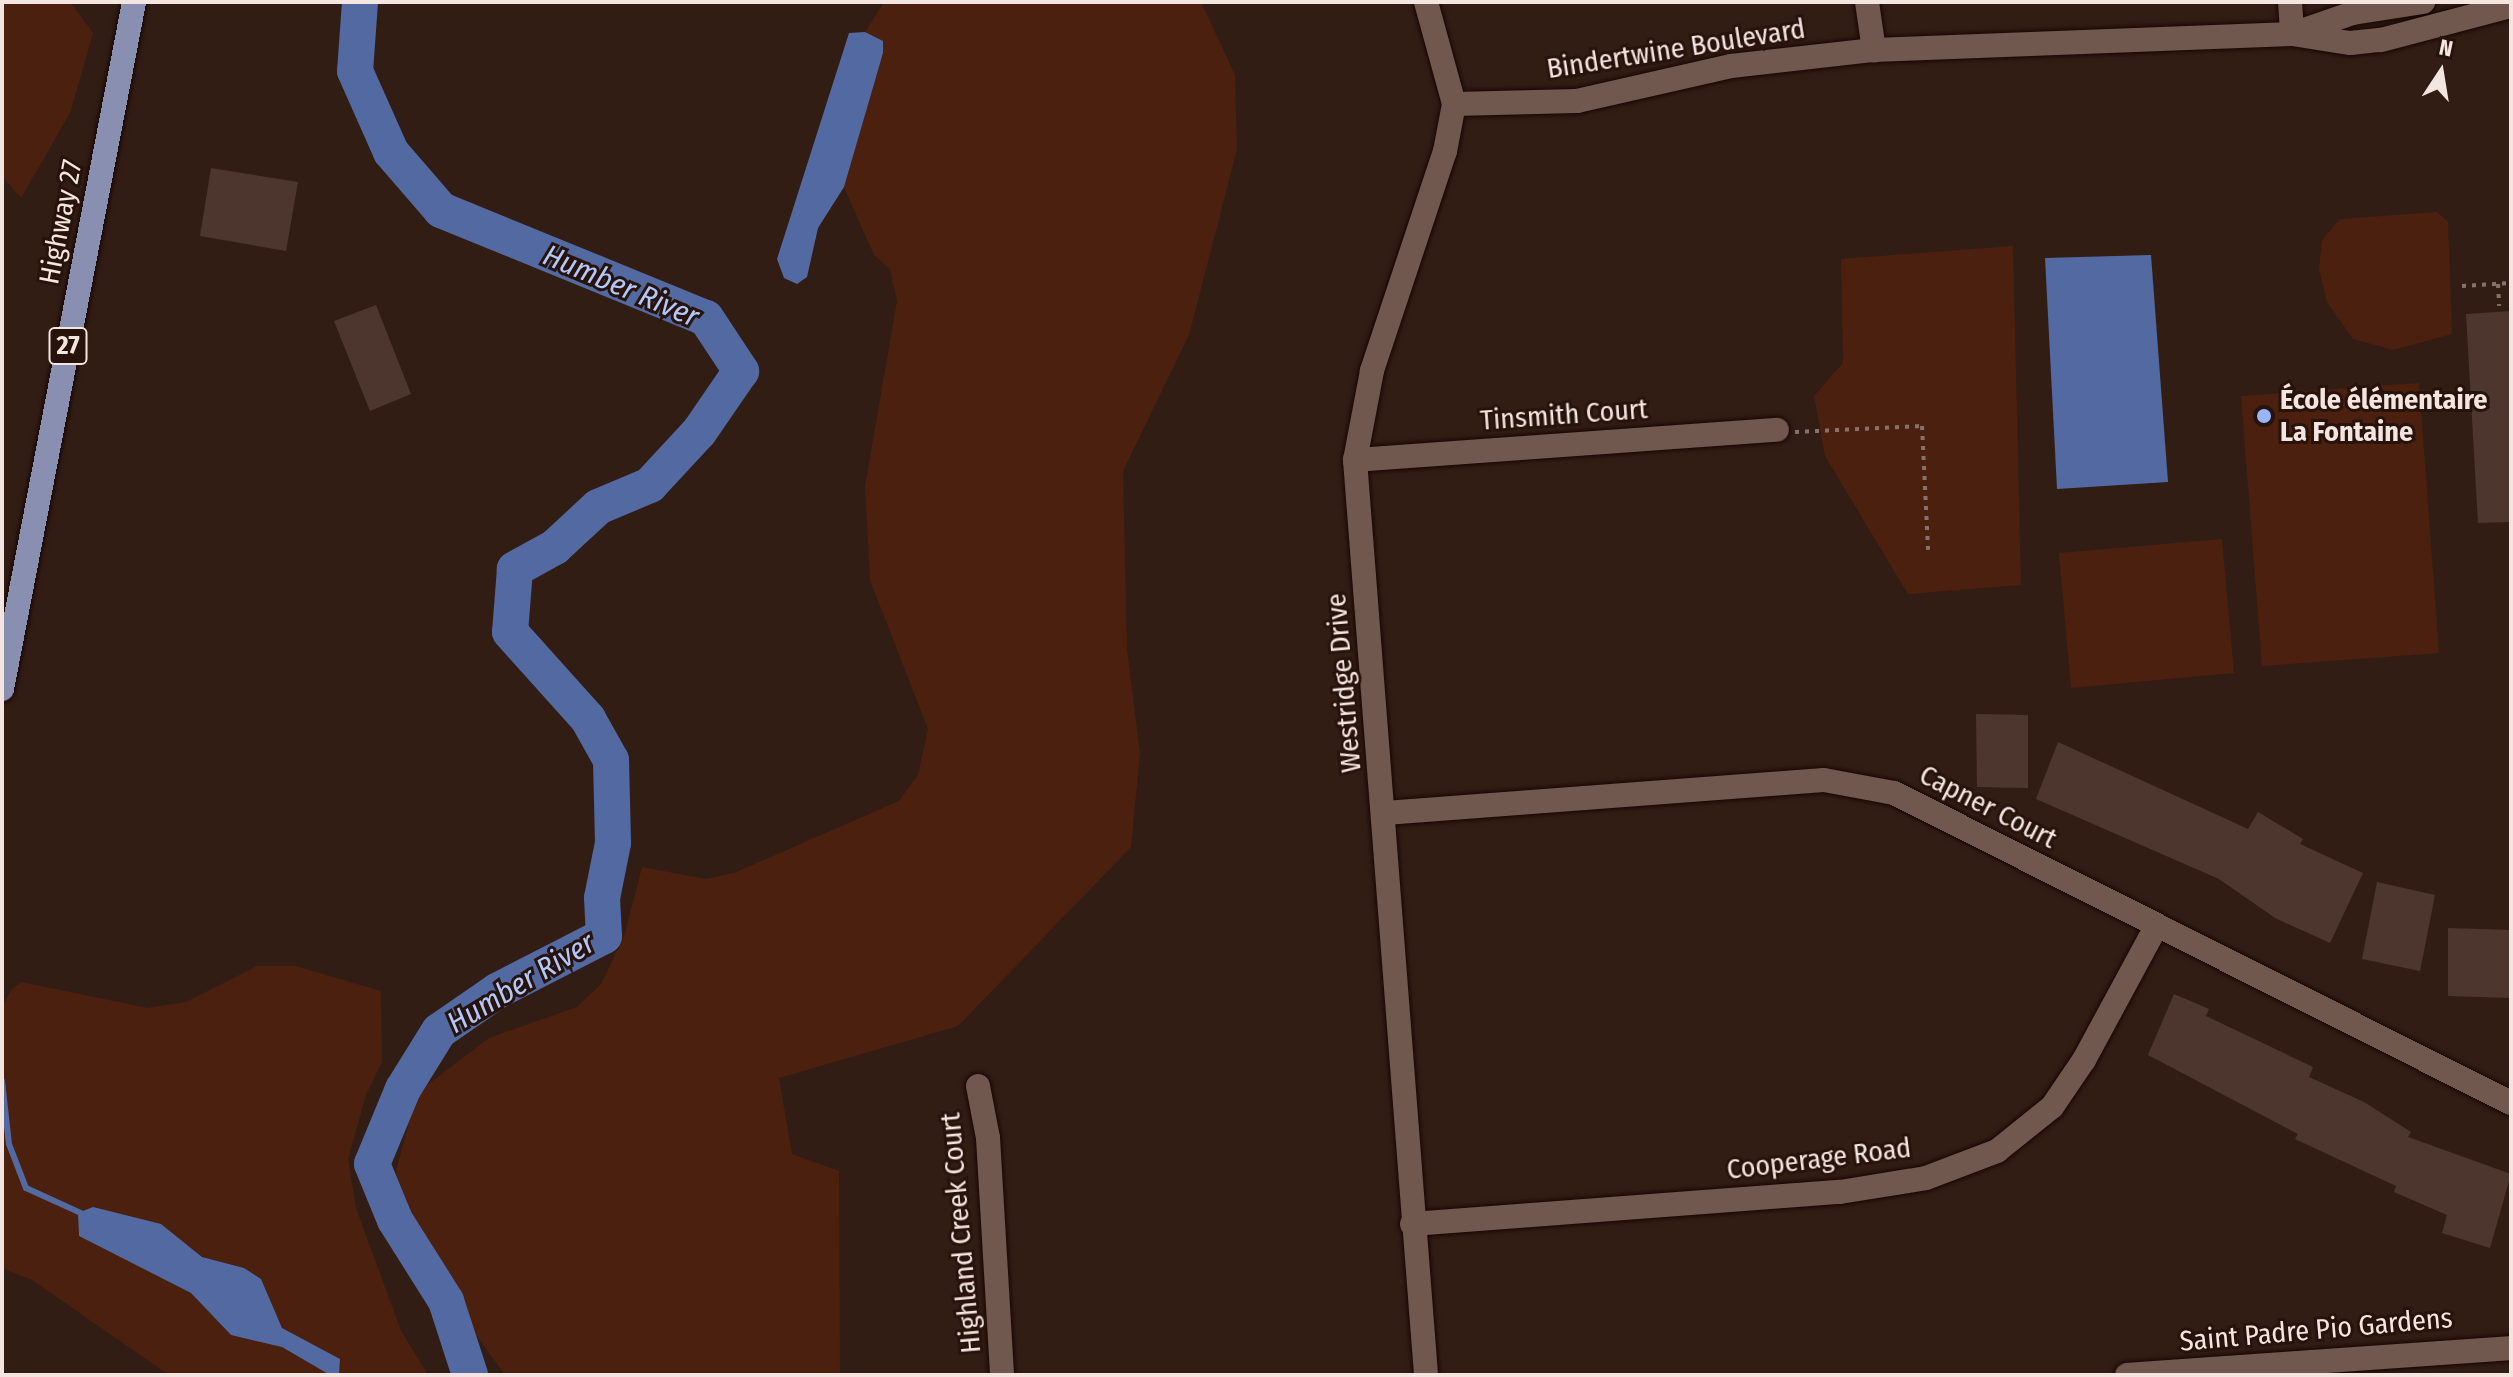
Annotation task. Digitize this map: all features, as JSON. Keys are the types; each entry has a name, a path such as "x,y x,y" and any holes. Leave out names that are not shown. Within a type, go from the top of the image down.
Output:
{"main road":[{"name":"Highway 27","path":"2,689 134,2"}],"street":[{"name":"Westridge Drive","path":"1426,2 1454,104 1441,165 1372,371 1355,460 1385,813 1412,1224 1426,1375"},
{"path":"1867,2 1874,50"},
{"path":"2290,2 2292,34"},
{"name":"Bindertwine Boulevard","path":"2292,34 2353,13 2423,2"},
{"name":"Bindertwine Boulevard","path":"1454,104 1577,101 1731,66 1874,50 2292,34 2350,43 2381,40 2511,6"},
{"name":"Tinsmith Court","path":"1355,460 1777,430"},
{"name":"Capner Court","path":"1385,813 1824,780 1894,793 2511,1103"},
{"name":"Cooperage Road","path":"1412,1224 1840,1192 1926,1178 1997,1151 2052,1107 2084,1060 2157,925"},
{"name":"Highland Creek Court","path":"978,1086 988,1138 1002,1375"},
{"name":"Saint Padre Pio Gardens","path":"2127,1375 2511,1348"}],"path":[{"path":"2462,286 2511,283"},
{"path":"2498,284 2499,306"},
{"path":"1777,430 1812,435 1922,426 1928,550"}],"shaded area":[{"path":"2,2 70,2 93,33 70,113 21,198 2,176"},
{"path":"884,2 1201,2 1235,75 1237,149 1189,335 1123,471 1127,648 1140,753 1131,847 958,1026 779,1078 792,1154 839,1171 840,1375 505,1375 434,1277 401,1207 396,1170 418,1092 489,1038 577,1007 601,984 624,937 642,867 706,879 734,873 899,801 918,775 928,729 870,580 865,486 897,301 890,269 874,255 844,187 883,53 883,41 865,32"},
{"path":"2437,212 2448,222 2452,334 2393,350 2353,339 2327,302 2319,269 2322,240 2340,219"},
{"path":"2013,246 2021,585 1908,594 1825,456 1814,396 1843,363 1841,259"},
{"path":"2419,383 2439,653 2262,666 2241,396"},
{"path":"2222,539 2234,673 2071,688 2059,553"},
{"path":"257,966 295,966 381,991 382,1062 366,1095 348,1159 356,1208 401,1331 428,1375 339,1375 340,1359 282,1328 261,1279 244,1268 202,1257 161,1224 79,1236 191,1293 231,1335 282,1347 330,1375 169,1375 32,1280 2,1268 2,1008 11,990 21,982 148,1008 186,1002"}],"water":[{"path":"865,32 883,41 883,53 844,187 818,228 807,277 797,284 784,278 777,259 849,33"},
{"path":"2151,255 2168,482 2057,489 2045,258"},
{"path":"93,1207 161,1224 202,1257 244,1268 261,1279 282,1328 340,1359 339,1375 330,1375 282,1347 231,1335 191,1293 79,1236 78,1213"}],"building":[{"path":"211,168 298,182 286,251 200,236"},
{"path":"376,305 411,394 370,411 334,321"},
{"name":"École élémentaire La Fontaine","path":"2511,311 2511,522 2478,523 2466,314"},
{"path":"1976,714 2028,715 2028,788 1977,787"},
{"path":"2058,742 2248,829 2258,812 2303,839 2300,844 2363,873 2330,943 2275,918 2219,879 2036,799"},
{"path":"2377,882 2435,895 2420,971 2362,959"},
{"path":"2448,928 2511,930 2511,998 2448,996"},
{"path":"2174,994 2209,1009 2206,1016 2313,1067 2309,1077 2364,1102 2411,1132 2408,1137 2511,1174 2490,1248 2442,1233 2447,1215 2394,1192 2396,1186 2295,1139 2298,1134 2148,1055"}],"waterway":[{"name":"Humber River","path":"360,2 355,71 391,152 441,210 706,318 741,371 699,432 650,485 598,507 555,547 515,569 510,632 588,719 611,760 613,843 602,898 604,936 497,991 439,1031 403,1089 372,1164 395,1220 446,1301 470,1375"},
{"path":"2,1081 9,1144 26,1188 83,1214"}],"place":[{"name":"École élémentaire La Fontaine","path":"2264,416"}]}
